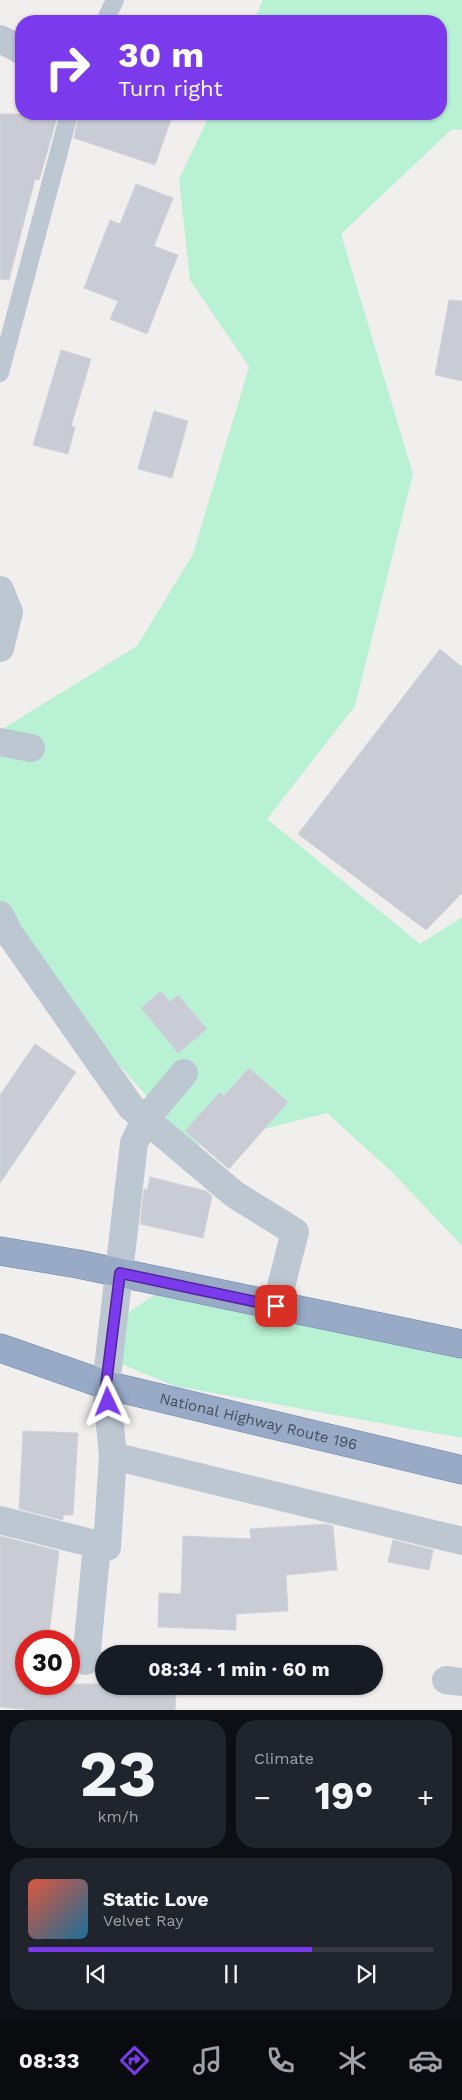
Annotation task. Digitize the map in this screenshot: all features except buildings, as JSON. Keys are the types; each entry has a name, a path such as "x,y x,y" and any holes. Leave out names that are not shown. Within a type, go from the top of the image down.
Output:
{"highway":[{"path":"0,1251 120,1273 462,1344"},
{"name":"National Highway Route 196","path":"0,1348 106,1385 462,1470"}],"street":[{"path":"0,39 15,47"},
{"path":"0,590 9,612 0,648"},
{"path":"0,742 31,748"},
{"path":"0,915 9,933 131,1107 234,1194 294,1232 276,1306"},
{"path":"0,1520 107,1546 113,1456 106,1385 134,1143 145,1120 184,1073"},
{"path":"113,1456 462,1542"},
{"path":"86,1661 97,1544"}],"lane":[{"path":"108,15 115,0"},
{"path":"0,373 67,120"}],"green space":[{"path":"263,0 462,0 462,130 452,129 341,234 413,474 355,706 267,819 420,944 462,917 462,1246 392,1172 327,1113 192,1147 119,1065 14,933 0,904 0,747 4,728 137,646 193,554 249,367 190,280 179,179 207,120 447,120 447,15 256,15"},
{"path":"160,1291 462,1354 462,1438 175,1386 109,1359 114,1322"}],"route":[{"path":"108,1402 106,1385 120,1273 276,1306"}]}
